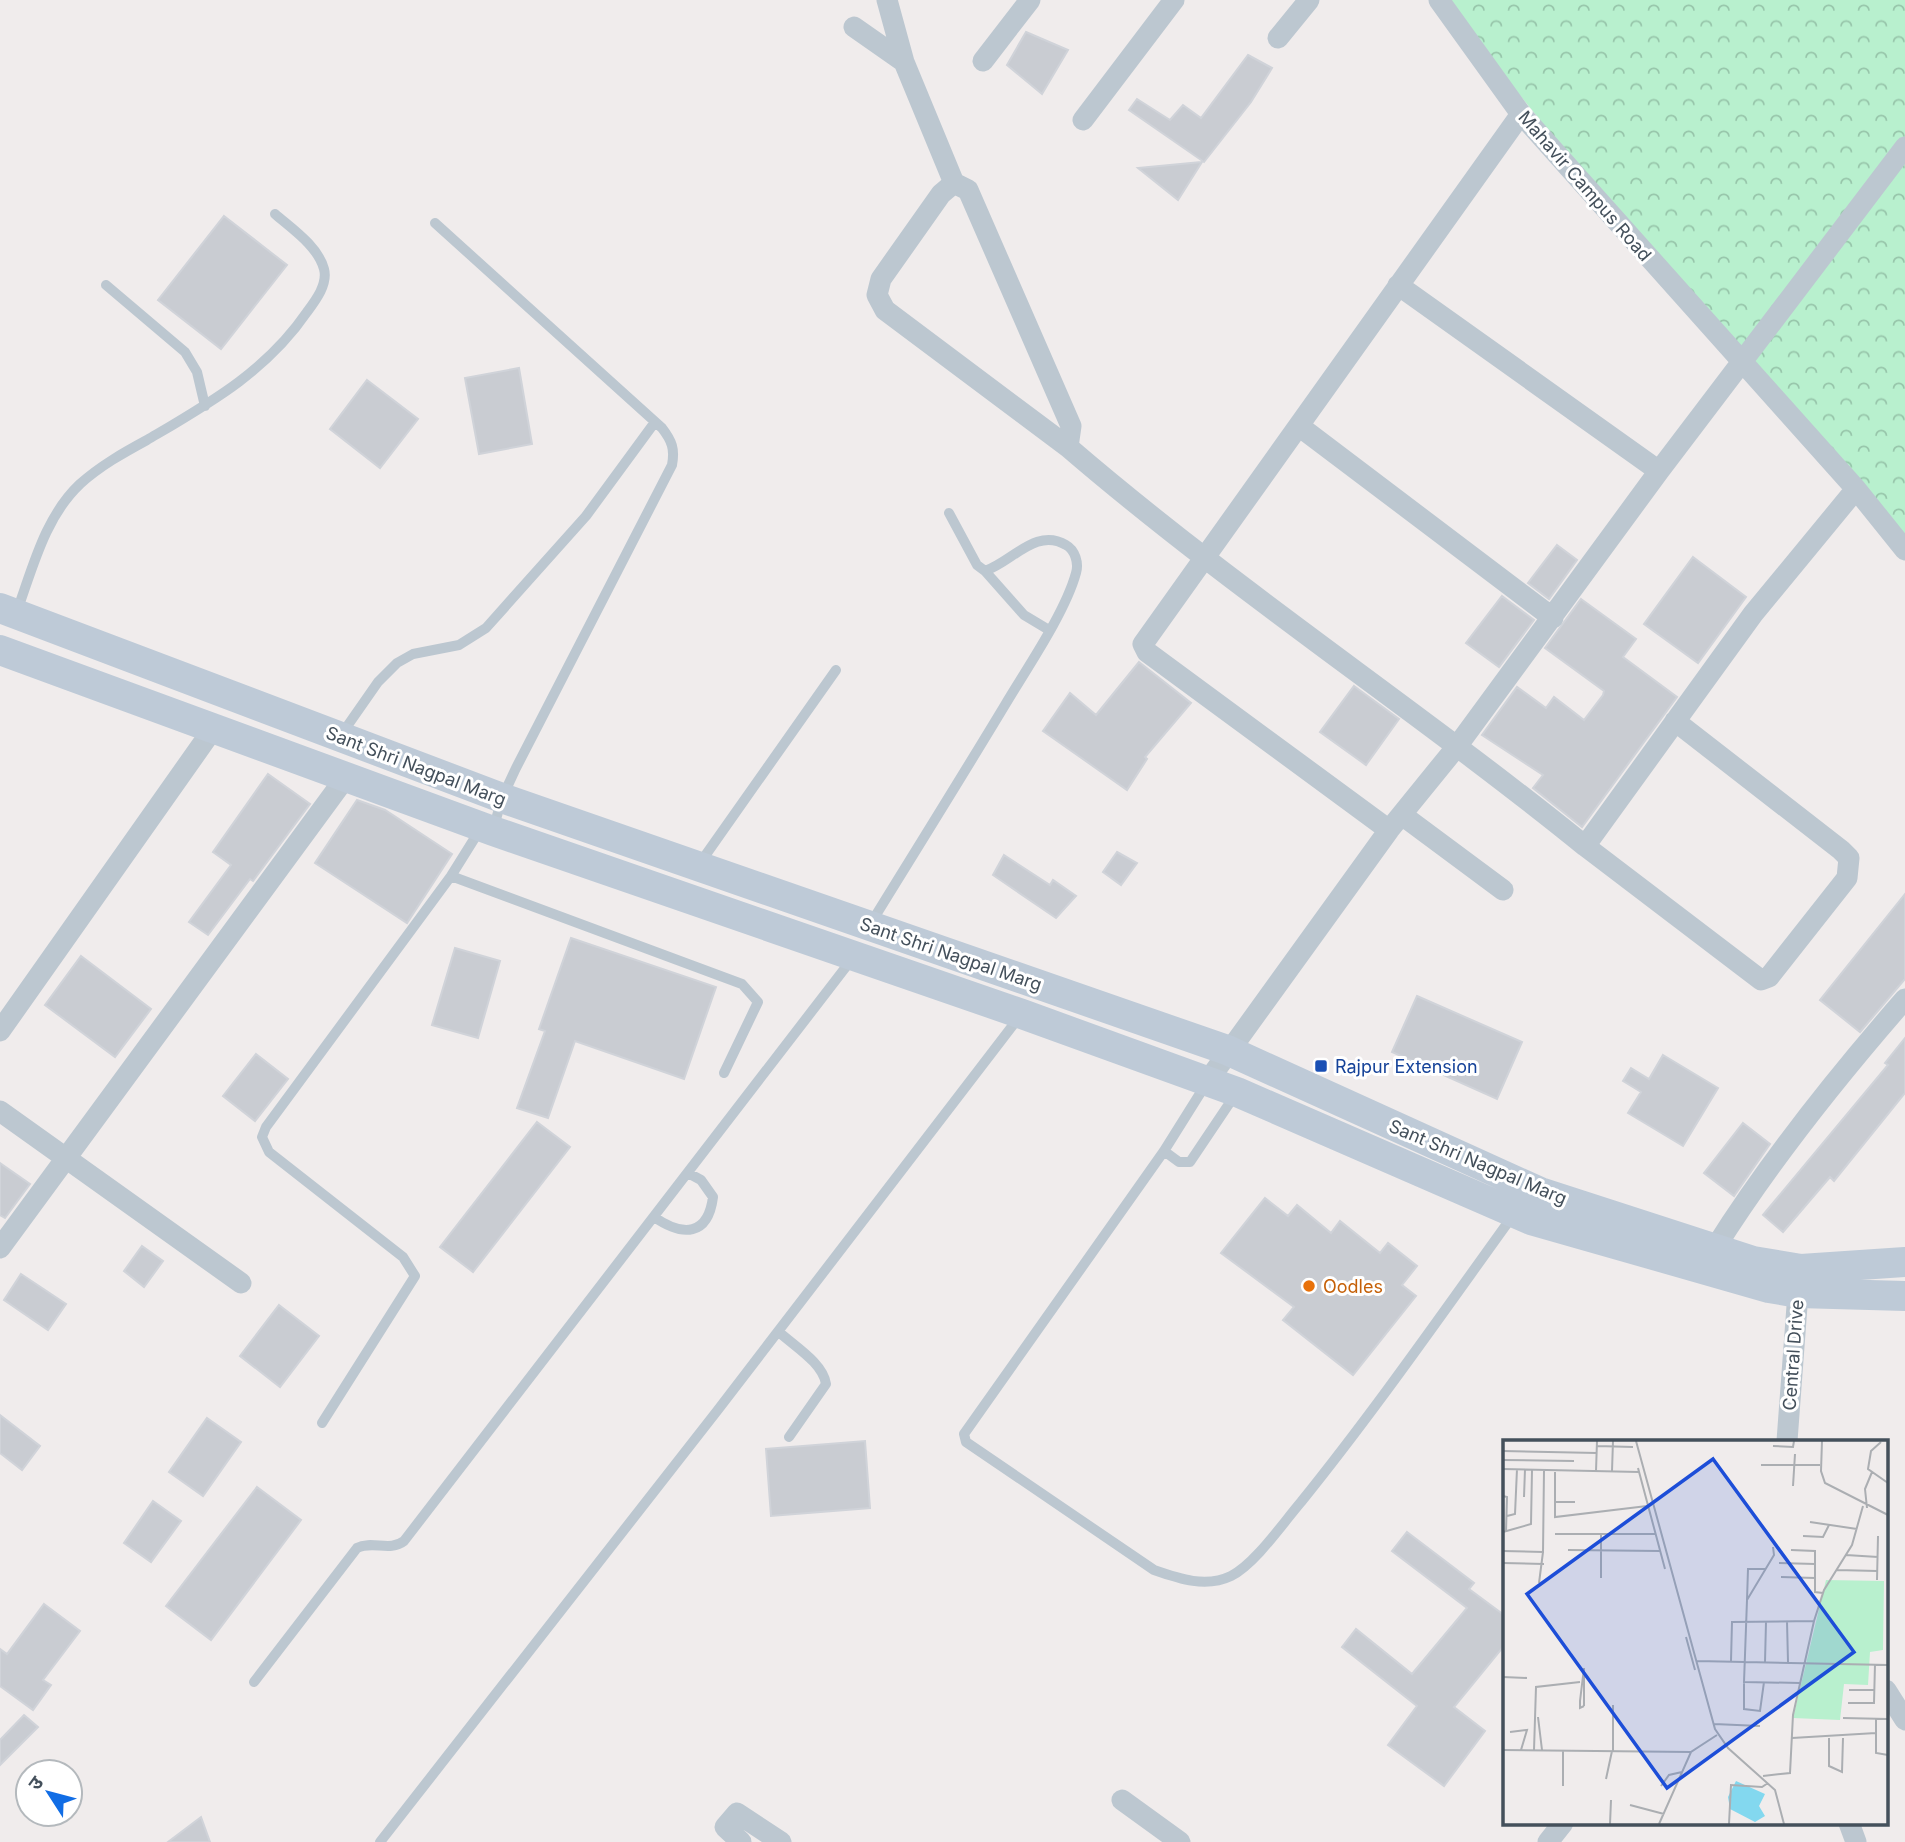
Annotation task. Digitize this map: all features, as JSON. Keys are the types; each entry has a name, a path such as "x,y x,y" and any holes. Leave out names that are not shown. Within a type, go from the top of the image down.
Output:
{"main road":[{"name":"Sant Shri Nagpal Marg","path":"8,611 502,798 1227,1050 1540,1192 1753,1261 1799,1281 1905,1262"},
{"name":"Sant Shri Nagpal Marg","path":"0,650 488,829 1022,1014 1237,1092 1515,1213 1689,1266 1905,1296"},
{"path":"405,799 415,797 426,786 427,779 417,766"}],"street":[{"path":"887,0 904,62 954,183 968,190 1070,426 1068,447"},
{"path":"983,61 1030,0"},
{"path":"1083,120 1174,0"},
{"path":"1278,38 1308,0"},
{"name":"Mahavir Campus Road","path":"1438,0 1521,114 1856,489 1905,550"},
{"path":"854,27 904,62"},
{"path":"1503,890 1396,822 1143,648 1145,640 1204,555 1521,114"},
{"path":"1207,1082 1227,1050 1396,822 1458,745 1660,471 1905,147"},
{"path":"954,183 941,194 881,279 877,295 885,310 1068,447 1204,555 1458,745 1761,980 1769,977 1847,878 1849,858 1675,721"},
{"path":"1398,285 1660,471"},
{"path":"1299,426 1553,618"},
{"path":"1585,846 1753,614 1856,489"},
{"path":"0,1031 213,729"},
{"path":"0,1248 346,777"},
{"path":"1715,1248 1745,1200 1828,1088 1905,999"},
{"path":"0,1111 241,1283"},
{"name":"Central Drive","path":"1787,1440 1799,1281"},
{"path":"1888,1693 1905,1720"},
{"path":"1122,1800 1180,1842"},
{"path":"741,1842 725,1827 737,1813 781,1842"},
{"path":"1548,1842 1561,1825"},
{"path":"1850,1825 1856,1842"}],"lane":[{"path":"8,611 44,536 78,486 99,468 234,388 271,357 304,317 324,281 324,268 304,239 275,214"},
{"path":"322,1423 415,1276 403,1257 269,1152 262,1137 266,1127 488,829 671,465 674,452 671,439 655,422 435,223"},
{"path":"106,285 185,352 197,372 205,406"},
{"path":"340,737 379,682 397,663 412,654 459,645 486,628 586,516 655,422"},
{"path":"949,513 977,565 985,570 1024,615 1049,630"},
{"path":"870,926 1049,630 1076,573 1077,559 1068,546 1052,540 1034,541 1002,565 985,570"},
{"path":"698,866 836,670"},
{"path":"451,876 742,984 758,1002 724,1073"},
{"path":"254,1682 357,1548 372,1544 394,1546 404,1541 853,956"},
{"path":"380,1842 779,1332 1022,1014"},
{"path":"1207,1082 1164,1151 964,1434 966,1442 1154,1570 1180,1579 1213,1583 1234,1574 1270,1539 1355,1435 1515,1213"},
{"path":"1164,1151 1179,1162 1190,1162 1237,1092"},
{"path":"654,1217 668,1227 684,1231 699,1226 710,1214 713,1197 701,1180 688,1172"},
{"path":"779,1332 816,1365 825,1375 826,1384 789,1437"}],"green space":[{"path":"1443,0 1905,0 1905,540 1544,125"}],"building":[{"path":"1026,32 1068,50 1042,94 1007,65"},
{"path":"1248,55 1272,68 1251,102 1204,162 1129,110 1137,99 1170,120 1183,105 1201,118"},
{"path":"1202,162 1178,200 1138,168"},
{"path":"224,216 287,265 221,349 158,300"},
{"path":"519,368 532,444 479,454 465,378"},
{"path":"367,380 418,419 380,468 330,429"},
{"path":"1557,545 1577,560 1549,599 1528,583"},
{"path":"1693,557 1746,597 1698,663 1644,624"},
{"path":"1502,596 1534,620 1499,667 1466,643"},
{"path":"1581,599 1636,639 1623,657 1677,697 1582,827 1533,788 1543,775 1482,735 1517,687 1546,708 1554,697 1584,720 1603,695 1604,691 1545,648"},
{"path":"1139,662 1191,703 1145,757 1147,759 1127,790 1043,731 1070,693 1096,715"},
{"path":"1354,686 1399,719 1366,765 1320,732"},
{"path":"268,774 310,804 253,881 250,879 208,935 189,922 231,865 213,852"},
{"path":"357,800 385,810 452,854 407,923 315,863"},
{"path":"1117,852 1137,863 1121,885 1103,872"},
{"path":"1004,855 1050,885 1053,880 1076,896 1056,918 993,875"},
{"path":"1905,894 1905,979 1860,1032 1820,1000"},
{"path":"571,938 716,987 684,1079 575,1041 548,1118 517,1108 545,1031 539,1029"},
{"path":"455,948 500,961 478,1038 432,1025"},
{"path":"81,956 151,1009 115,1057 45,1005"},
{"path":"1417,996 1522,1042 1497,1099 1392,1052"},
{"path":"1905,1038 1905,1093 1834,1181 1830,1177 1783,1232 1763,1215 1888,1065 1885,1063"},
{"path":"256,1054 288,1079 255,1121 223,1096"},
{"path":"1663,1055 1718,1088 1683,1146 1628,1113 1641,1092 1623,1081 1631,1068 1649,1079"},
{"path":"537,1122 570,1147 473,1272 440,1247"},
{"path":"1743,1123 1770,1144 1734,1196 1704,1173"},
{"path":"0,1163 30,1184 5,1218 0,1215"},
{"path":"1265,1198 1288,1216 1297,1205 1331,1233 1340,1221 1380,1253 1388,1243 1417,1266 1402,1285 1416,1296 1353,1375 1283,1320 1294,1307 1221,1253"},
{"path":"142,1246 163,1261 144,1287 124,1271"},
{"path":"21,1274 66,1304 48,1330 4,1300"},
{"path":"279,1305 319,1336 280,1387 240,1356"},
{"path":"0,1415 40,1446 22,1470 0,1453"},
{"path":"207,1418 241,1442 203,1496 169,1472"},
{"path":"865,1441 870,1508 771,1516 766,1449"},
{"path":"257,1487 301,1520 211,1640 166,1606"},
{"path":"153,1501 181,1521 151,1562 124,1543"},
{"path":"1407,1532 1474,1583 1469,1589 1503,1614 1503,1647 1454,1707 1485,1731 1444,1786 1388,1745 1417,1706 1342,1647 1356,1629 1412,1674 1467,1608 1392,1551"},
{"path":"44,1604 80,1631 43,1680 51,1685 33,1710 0,1686 0,1649 7,1654"},
{"path":"24,1715 38,1727 0,1765 0,1740"},
{"path":"201,1817 210,1842 168,1842"}],"place":[{"name":"Rajpur Extension","path":"1321,1066"},
{"name":"Oodles","path":"1309,1286"}]}
